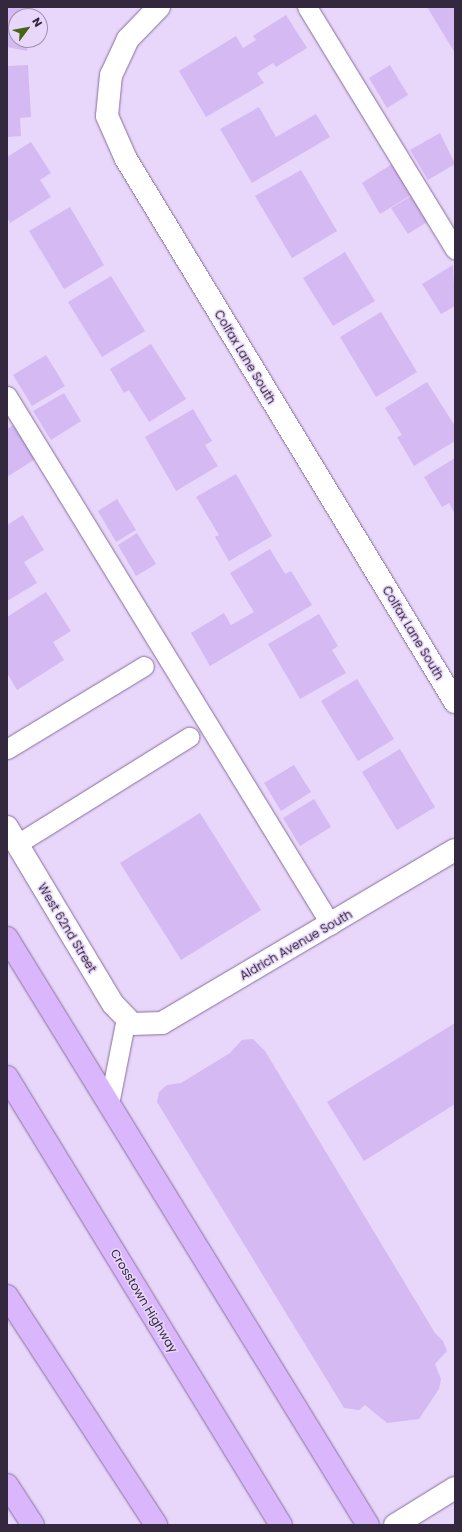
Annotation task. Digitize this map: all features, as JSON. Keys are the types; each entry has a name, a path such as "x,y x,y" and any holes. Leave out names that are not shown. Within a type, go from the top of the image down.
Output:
{"highway":[{"path":"7,938 368,1525"},
{"name":"Crosstown Highway","path":"7,1077 281,1525"},
{"path":"7,1296 156,1525"},
{"path":"7,1485 33,1525"}],"street":[{"name":"Colfax Lane South","path":"159,7 128,39 111,75 107,116 126,159 455,702"},
{"name":"West 62nd Street","path":"12,836 113,1004 129,1021"},
{"name":"Aldrich Avenue South","path":"129,1021 162,1023 331,925 455,850"},
{"path":"395,1525 455,1488"}],"lane":[{"path":"307,7 455,249"},
{"path":"7,396 331,925"},
{"path":"7,749 144,666"},
{"path":"12,836 189,737"},
{"path":"109,1104 129,1021"}],"building":[{"path":"7,7 26,7 8,8 7,47"},
{"path":"427,7 455,7 455,53"},
{"path":"286,15 307,48 276,67 273,63 257,73 264,83 206,117 179,71 236,36 243,48 256,40 253,36"},
{"path":"12,48 28,48 27,51"},
{"path":"28,65 31,117 20,118 21,136 7,137 7,66"},
{"path":"390,65 408,95 387,108 369,78"},
{"path":"259,107 276,137 316,114 330,137 252,183 220,129"},
{"path":"440,133 455,164 428,180 410,150"},
{"path":"31,142 51,173 40,180 51,197 10,223 7,217 7,157"},
{"path":"392,164 411,195 380,214 362,183"},
{"path":"301,170 337,231 292,258 255,196"},
{"path":"411,196 427,222 408,234 391,208"},
{"path":"70,207 104,265 64,289 29,231"},
{"path":"345,252 375,301 333,326 303,278"},
{"path":"453,265 455,306 441,314 422,284"},
{"path":"111,276 145,331 102,357 68,302"},
{"path":"381,312 417,372 376,397 340,337"},
{"path":"151,344 186,399 149,422 129,390 124,393 110,369"},
{"path":"46,355 65,386 32,406 13,375"},
{"path":"427,382 455,426 455,441 414,466 397,437 402,435 385,408"},
{"path":"64,393 81,421 51,440 33,411"},
{"path":"193,409 212,441 205,445 218,466 176,491 145,437"},
{"path":"15,424 37,458 7,477 7,429"},
{"path":"455,458 455,514 449,503 442,507 424,477"},
{"path":"236,474 272,536 229,561 215,537 219,535 196,497"},
{"path":"117,499 136,530 116,542 98,511"},
{"path":"23,515 44,550 24,562 37,583 7,601 7,525"},
{"path":"137,533 156,564 136,576 118,545"},
{"path":"270,549 285,574 291,571 312,605 210,666 191,633 224,613 231,625 254,612 230,573"},
{"path":"46,592 71,631 53,642 64,660 17,690 7,673 7,617"},
{"path":"319,614 338,646 332,650 346,673 300,699 268,644"},
{"path":"357,679 394,739 358,761 321,701"},
{"path":"400,749 435,807 397,830 362,772"},
{"path":"294,765 311,792 281,811 264,783"},
{"path":"314,799 331,827 300,846 283,818"},
{"path":"200,813 261,910 181,960 120,863"},
{"path":"455,1023 455,1104 364,1161 327,1102"},
{"path":"253,1039 265,1051 435,1333 443,1341 447,1351 435,1364 441,1379 439,1389 419,1419 387,1423 365,1405 359,1410 344,1408 157,1102 159,1092 167,1085 181,1083 230,1053 242,1040"}]}
